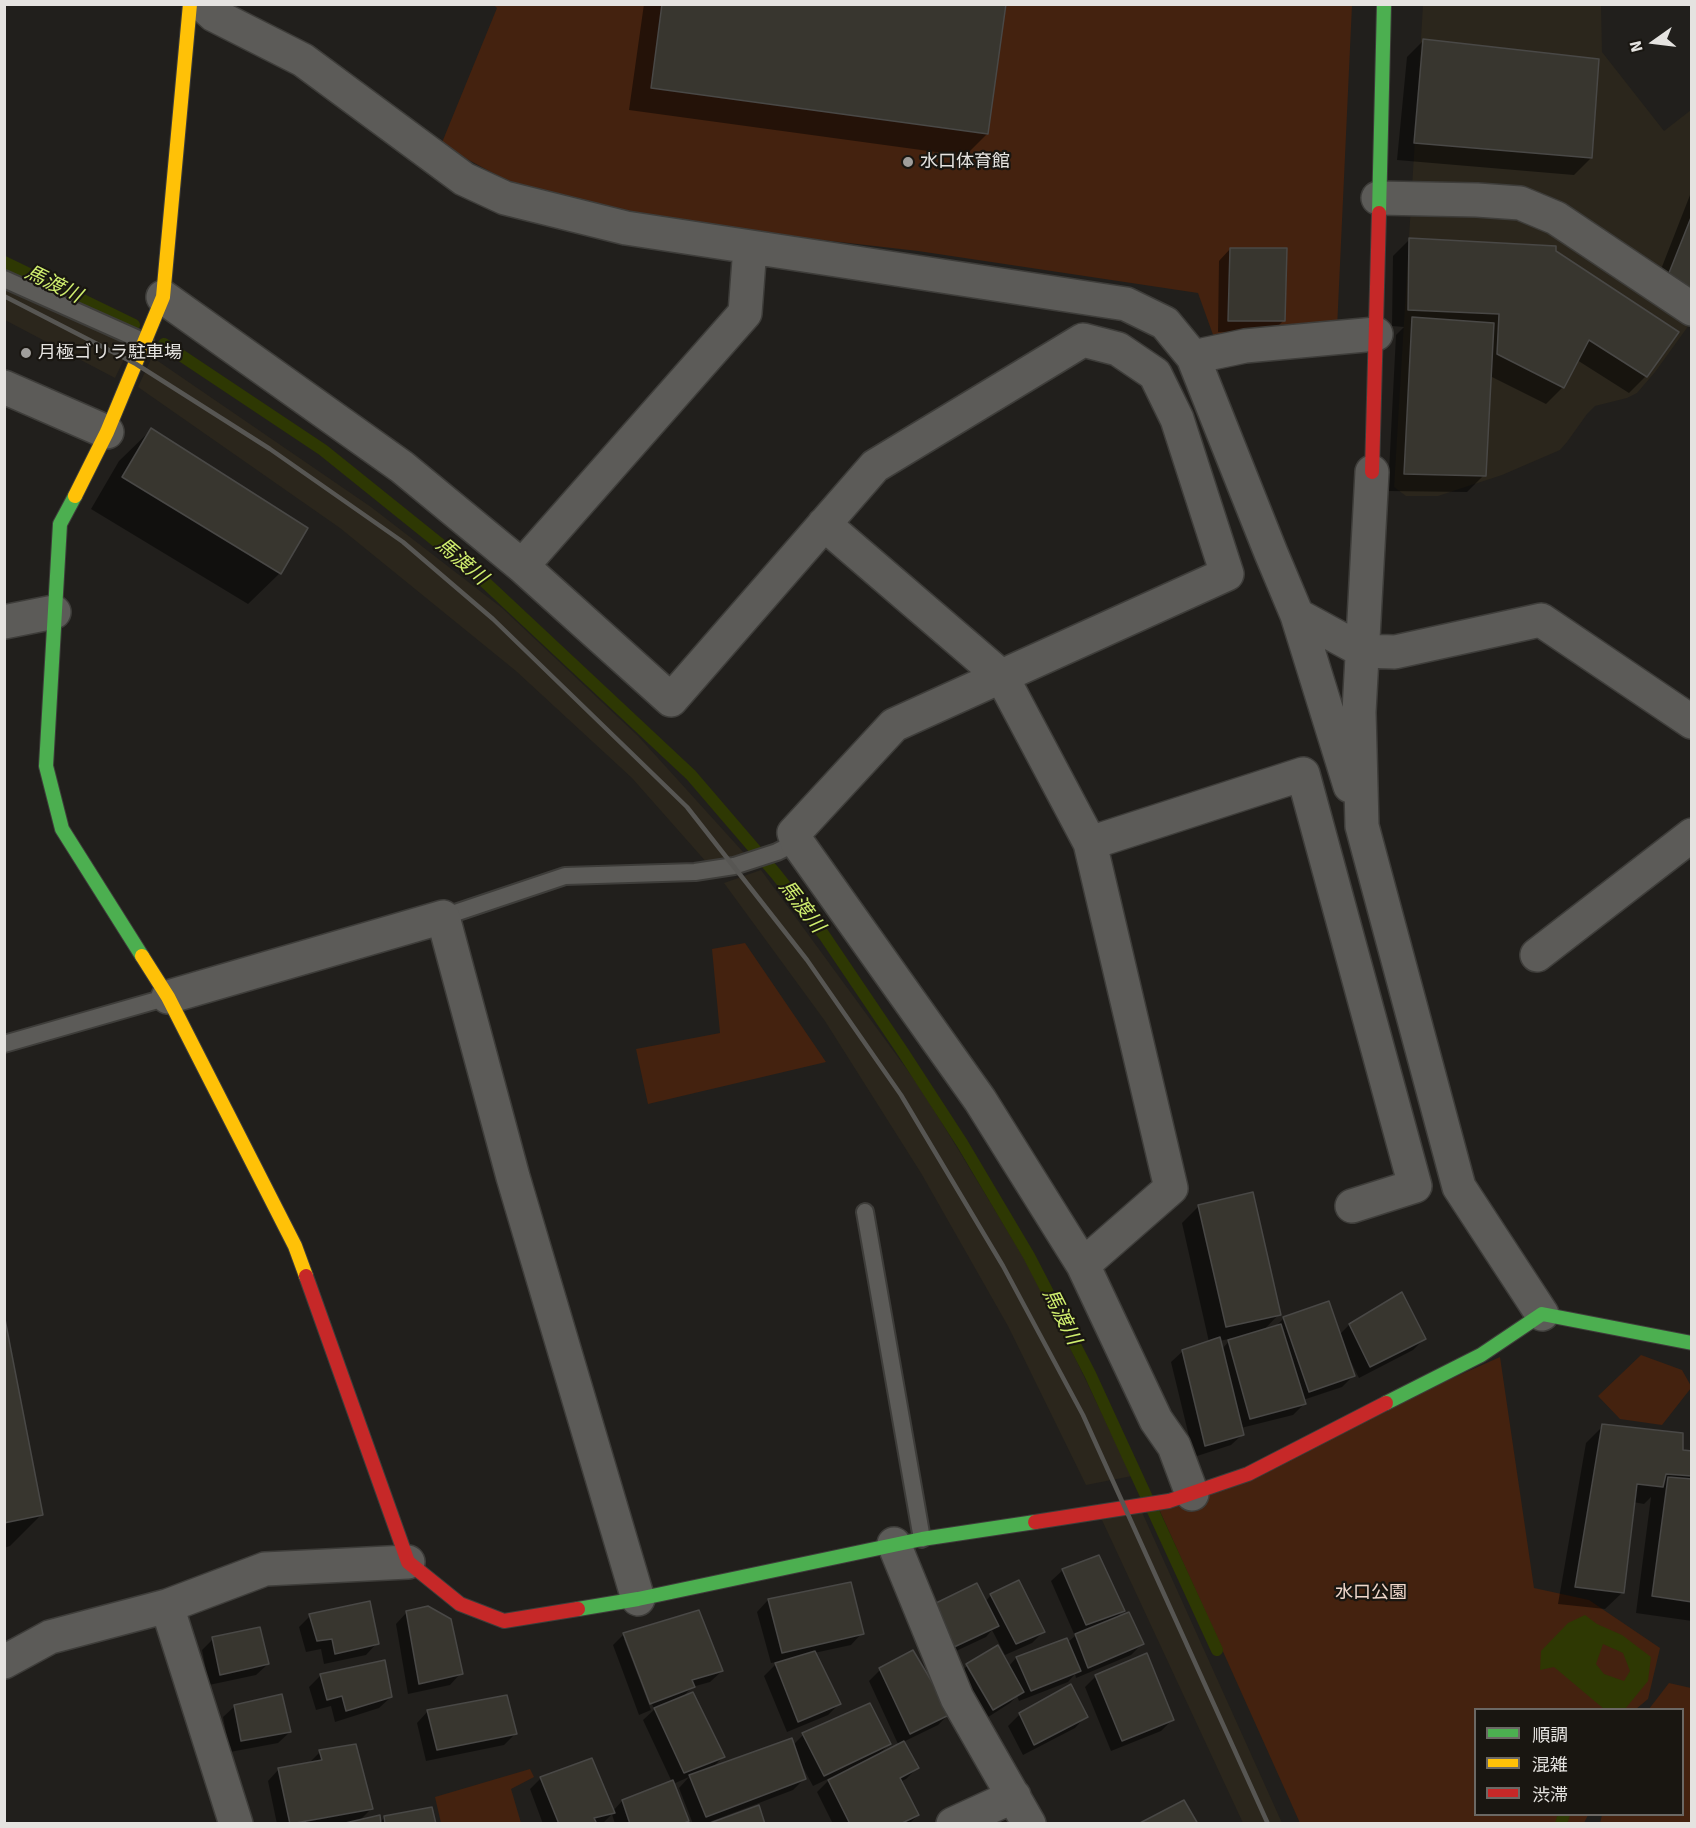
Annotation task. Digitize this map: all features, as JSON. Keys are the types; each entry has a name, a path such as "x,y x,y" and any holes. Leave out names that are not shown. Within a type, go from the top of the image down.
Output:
{"street":[{"path":"190,4 163,297 107,432 60,524 46,766 62,829 168,997 295,1246 408,1562 460,1604 504,1621 638,1599 838,1558 908,1541 1139,1508 1181,1498 1248,1474 1481,1355 1542,1314 1692,1343"},
{"path":"202,4 214,15 303,60 464,179 505,198 626,228 1126,304 1165,323 1193,357 1297,615 1362,826 1459,1187 1542,1314"},
{"path":"1362,826 1359,712 1372,472 1384,4"},
{"path":"1378,198 1520,203 1556,218 1692,309"},
{"path":"522,566 746,313 750,247"},
{"path":"163,297 402,467 522,566 671,700 874,466 1083,340 1118,349 1155,374 1177,419 1227,574 894,725 794,833 787,847 980,1100 1083,1265 1156,1420 1174,1446 1181,1498"},
{"path":"1193,357 1245,346 1376,334"},
{"path":"4,387 107,432"},
{"path":"824,524 1002,677 1090,843 1171,1188 1083,1265"},
{"path":"4,622 54,612"},
{"path":"1297,615 1362,651 1395,652 1540,620 1692,722"},
{"path":"1090,843 1303,774 1415,1186 1352,1206"},
{"path":"1537,955 1692,835"},
{"path":"168,997 443,917 513,1177 638,1599"},
{"path":"908,1541 957,1698 1022,1810 953,1824"},
{"path":"4,1662 50,1637 167,1606 266,1569 408,1562"},
{"path":"167,1606 236,1824"}],"lane":[{"path":"4,279 144,342"},
{"path":"443,917 565,876 695,872 749,862 787,847"},
{"path":"4,1044 168,997"},
{"path":"865,1212 908,1541"}],"shaded area":[{"path":"1423,5 1601,5 1602,52 1664,131 1691,110 1691,326 1689,325 1637,393 1627,398 1595,406 1560,450 1502,475 1438,496 1406,496 1394,487"},
{"path":"4,284 126,338 130,347 115,378 5,320"},
{"path":"152,357 371,507 502,608 638,736 744,853 708,864 632,778 516,671 340,528 138,387"},
{"path":"761,870 922,1090 1038,1281 1132,1476 1086,1485 1008,1326 921,1173 825,1021 724,883"},
{"path":"1141,1510 1282,1823 1243,1823 1102,1520"},
{"path":"1585,1615 1597,1624 1622,1635 1651,1657 1648,1681 1626,1708 1603,1708 1554,1667 1540,1670 1541,1651 1568,1623","holes":["1603,1644 1623,1653 1630,1671 1624,1681 1604,1674 1596,1664"]}],"green space":[{"name":"水口体育館","path":"494,5 1352,5 1337,329 1216,343 1198,293 918,251 596,214 502,178 441,145 497,8"},
{"path":"745,943 826,1062 648,1104 636,1049 720,1033 712,949"},
{"path":"1641,1355 1682,1370 1691,1386 1662,1425 1620,1419 1598,1396"},
{"name":"水口公園","path":"1500,1357 1534,1588 1589,1600 1660,1648 1648,1699 1637,1708 1474,1708 1474,1816 1588,1816 1584,1823 1300,1823 1159,1509"},
{"path":"1669,1683 1691,1688 1691,1823 1600,1823 1602,1816 1684,1816 1684,1708 1650,1708"},
{"path":"530,1769 534,1777 511,1789 521,1823 441,1823 435,1797"}],"building":[{"name":"水口体育館","path":"662,4 1006,4 988,134 651,88"},
{"path":"1423,39 1599,59 1592,158 1414,143"},
{"path":"1692,215 1692,292 1665,283"},
{"path":"1409,238 1556,246 1556,251 1679,332 1647,377 1589,340 1564,388 1497,354 1499,314 1408,310"},
{"path":"1230,248 1287,248 1285,321 1228,321"},
{"path":"1412,317 1494,323 1486,476 1404,474"},
{"path":"151,428 308,528 281,574 122,477"},
{"path":"1253,1192 1281,1315 1226,1327 1198,1205"},
{"path":"1402,1292 1426,1339 1370,1367 1349,1324"},
{"path":"1329,1301 1355,1376 1309,1392 1283,1317"},
{"path":"4,1314 43,1515 4,1523"},
{"path":"1281,1324 1306,1404 1250,1419 1228,1340"},
{"path":"1220,1337 1244,1435 1205,1446 1182,1350"},
{"path":"1602,1424 1683,1433 1683,1450 1692,1451 1692,1476 1666,1474 1663,1487 1637,1484 1624,1593 1575,1587"},
{"path":"1668,1477 1692,1479 1692,1602 1652,1596"},
{"path":"1099,1555 1125,1611 1086,1625 1062,1569"},
{"path":"1019,1580 1045,1632 1016,1644 990,1594"},
{"path":"851,1582 864,1634 782,1653 768,1599"},
{"path":"977,1583 999,1626 952,1648 934,1604"},
{"path":"370,1601 379,1644 335,1654 332,1639 317,1641 309,1614"},
{"path":"428,1606 451,1619 463,1674 419,1684 406,1611"},
{"path":"699,1610 723,1671 692,1680 695,1687 650,1704 623,1633"},
{"path":"1129,1612 1144,1644 1088,1668 1075,1634"},
{"path":"260,1627 269,1664 220,1675 212,1637"},
{"path":"1067,1638 1081,1671 1031,1691 1016,1657"},
{"path":"998,1645 1024,1692 993,1710 966,1664"},
{"path":"913,1650 951,1714 910,1734 879,1668"},
{"path":"815,1651 841,1704 798,1722 775,1663"},
{"path":"1147,1653 1174,1720 1122,1741 1095,1675"},
{"path":"385,1660 392,1697 346,1711 342,1696 327,1700 320,1674"},
{"path":"1071,1684 1088,1717 1034,1745 1019,1713"},
{"path":"693,1692 725,1757 684,1773 654,1708"},
{"path":"282,1694 291,1732 241,1741 234,1705"},
{"path":"507,1695 517,1734 437,1750 427,1710"},
{"path":"870,1703 891,1744 824,1776 802,1733"},
{"path":"792,1738 806,1779 706,1817 689,1775"},
{"path":"904,1741 919,1768 900,1778 919,1815 900,1824 850,1824 828,1780"},
{"path":"356,1744 373,1809 290,1824 278,1768 322,1760 319,1750"},
{"path":"592,1758 615,1813 594,1818 597,1824 559,1824 540,1777"},
{"path":"673,1780 689,1821 682,1824 630,1824 622,1800"},
{"path":"1184,1800 1198,1824 1138,1824"},
{"path":"759,1805 765,1824 710,1823"},
{"path":"432,1807 436,1824 385,1824 384,1816"},
{"path":"380,1815 381,1824 341,1824"}],"waterway":[{"name":"馬渡川","path":"4,262 134,325"},
{"name":"馬渡川","path":"164,344 323,450 471,569 691,775 776,874 824,935 903,1052 962,1143 1029,1256 1090,1374 1217,1650"},
{"path":"1561,1824 1563,1816"}],"railway":[{"path":"4,296 136,364 270,449 403,542 493,619 687,807 807,960 901,1095 1003,1266 1083,1415 1268,1824"}],"traffic: fast":[{"path":"1379,213 1384,4"},
{"path":"75,496 60,524 46,766 62,829 142,956"},
{"path":"1386,1403 1481,1355 1542,1314 1692,1343"},
{"path":"578,1609 638,1599 922,1539 1035,1522"}],"traffic: slow":[{"path":"75,496 107,432 163,297 190,4"},
{"path":"142,956 168,997 295,1246 306,1276"}],"traffic: jam":[{"path":"1372,472 1379,213"},
{"path":"306,1276 408,1562 460,1604 504,1621 578,1609"},
{"path":"1035,1522 1169,1501 1248,1474 1386,1403"}],"place":[{"name":"水口体育館","path":"908,162"},
{"name":"月極ゴリラ駐車場","path":"26,353"}]}
